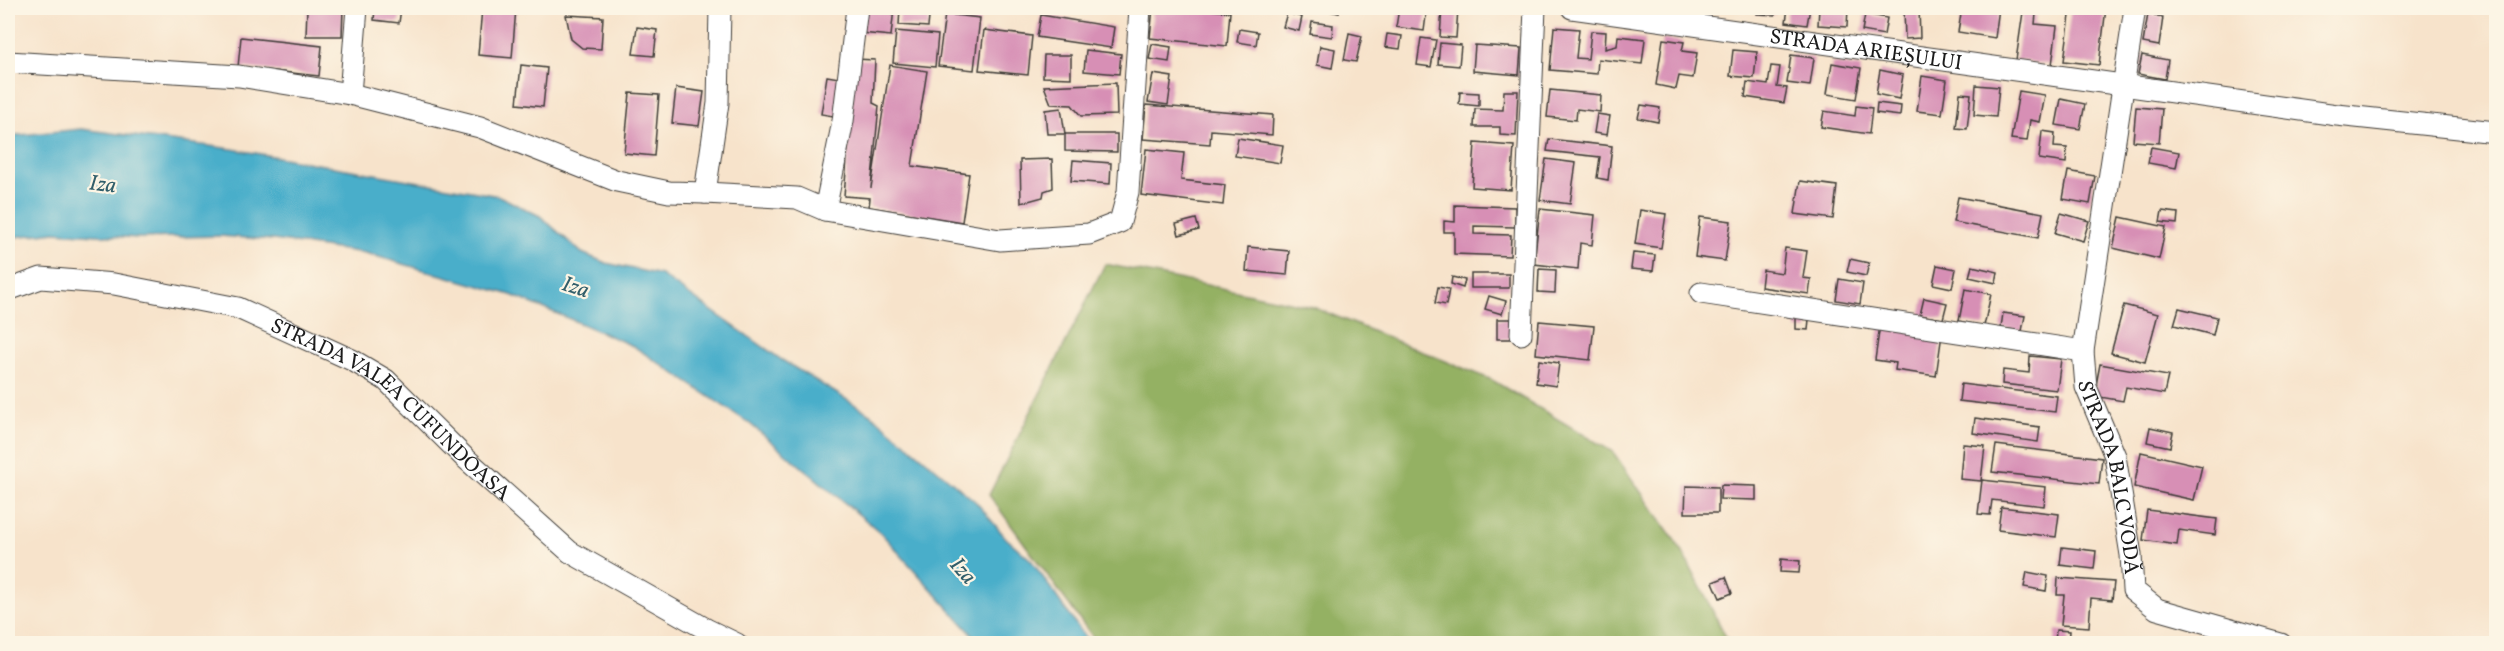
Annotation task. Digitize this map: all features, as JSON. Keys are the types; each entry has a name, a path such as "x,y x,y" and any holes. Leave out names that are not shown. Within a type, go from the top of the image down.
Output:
{"street":[{"path":"350,94 357,8"},
{"path":"705,193 718,104 720,8"},
{"path":"825,210 843,122 857,8"},
{"path":"8,62 239,76 350,94 480,127 616,181 669,192 797,198 825,210 1000,240 1089,234 1120,222 1128,192 1140,8"},
{"path":"1521,334 1535,8"},
{"name":"STRADA ARIEȘULUI","path":"1572,8 2124,86"},
{"name":"STRADA BALC VODĂ","path":"2135,8 2083,351 2086,387 2115,456 2131,555 2133,590 2157,609 2281,644"},
{"path":"2124,86 2337,115 2496,132"},
{"name":"STRADA VALEA CUFUNDOASA","path":"8,290 41,278 114,284 238,308 352,360 386,380 464,457 570,552 706,629 737,644"},
{"name":"STRADA BALC VODĂ","path":"1701,293 2083,351"}],"green space":[{"path":"1105,264 1313,307 1492,380 1613,452 1682,551 1729,643 1097,643 989,495"}],"water":[{"name":"Iza","path":"81,129 232,149 499,196 540,216 582,253 606,263 661,275 782,360 872,415 976,502 1006,538 1031,560 1089,643 980,643 881,533 749,423 633,346 511,295 365,253 273,240 220,236 138,238 55,232 8,238 8,134 20,135"}],"building":[{"path":"307,8 343,8 342,36 306,36"},
{"path":"375,8 401,8 399,23 374,20"},
{"path":"418,8 442,8 442,13 418,11"},
{"path":"482,8 516,8 512,58 478,55"},
{"path":"864,8 894,8 891,36 861,33"},
{"path":"900,8 930,8 928,27 899,25"},
{"path":"1153,8 1188,8 1230,12 1227,46 1150,38"},
{"path":"1315,8 1339,8 1339,13"},
{"path":"1399,8 1427,8 1424,31 1396,27"},
{"path":"1442,8 1458,8 1456,38 1440,37"},
{"path":"1757,8 1775,8 1775,15 1757,14"},
{"path":"1788,8 1810,8 1807,25 1786,22"},
{"path":"1819,8 1848,8 1847,27 1818,25"},
{"path":"1904,8 1919,8 1920,38 1905,39"},
{"path":"1962,8 1999,8 1995,38 1958,32"},
{"path":"2071,8 2106,8 2099,65 2064,61"},
{"path":"2023,12 2036,14 2035,24 2057,26 2052,65 2016,60"},
{"path":"1287,13 1302,17 1299,31 1283,27"},
{"path":"945,14 980,18 974,70 938,66"},
{"path":"1865,14 1887,18 1884,35 1862,31"},
{"path":"2148,14 2163,17 2159,46 2143,43"},
{"path":"566,15 603,17 601,49 582,48 571,39"},
{"path":"1041,15 1114,27 1111,48 1037,37"},
{"path":"1312,22 1333,25 1332,37 1310,34"},
{"path":"637,27 657,30 654,56 633,54"},
{"path":"1554,27 1579,29 1576,58 1588,59 1591,31 1606,32 1605,49 1617,46 1618,36 1645,39 1642,64 1598,59 1597,74 1550,70"},
{"path":"1239,29 1258,32 1256,45 1237,42"},
{"path":"984,30 1032,36 1028,75 979,70"},
{"path":"896,31 938,35 935,67 893,63"},
{"path":"1349,33 1362,36 1356,62 1344,60"},
{"path":"1387,34 1402,36 1400,49 1385,47"},
{"path":"241,37 322,46 319,76 238,67"},
{"path":"1421,38 1436,40 1431,67 1417,65"},
{"path":"1663,39 1684,42 1682,51 1697,53 1693,78 1679,76 1676,89 1656,85"},
{"path":"1440,43 1461,45 1459,66 1438,64"},
{"path":"1152,44 1171,47 1169,62 1149,59"},
{"path":"1475,45 1521,48 1519,75 1473,71"},
{"path":"1320,46 1335,49 1332,68 1317,65"},
{"path":"1086,50 1121,54 1119,74 1084,71"},
{"path":"1733,50 1757,52 1754,78 1730,76"},
{"path":"1044,55 1071,55 1071,78 1043,77"},
{"path":"1791,55 1814,58 1810,86 1787,83"},
{"path":"2142,55 2168,60 2165,79 2138,74"},
{"path":"855,59 875,60 873,103 879,106 871,188 890,65 927,71 912,166 969,174 962,222 869,207 870,198 844,196"},
{"path":"1832,63 1861,68 1856,99 1827,94"},
{"path":"521,65 547,68 543,107 517,104"},
{"path":"1771,66 1780,67 1777,87 1787,88 1784,103 1745,97 1747,82 1768,85"},
{"path":"1880,70 1903,75 1899,99 1876,94"},
{"path":"1153,74 1172,77 1168,105 1148,102"},
{"path":"827,76 845,79 839,117 821,114"},
{"path":"1922,76 1947,80 1942,114 1917,111"},
{"path":"1116,83 1117,115 1081,116 1072,105 1051,104 1044,86"},
{"path":"1976,85 1999,87 1996,117 1974,115"},
{"path":"676,88 704,92 699,126 672,123"},
{"path":"1550,90 1601,95 1600,112 1577,109 1576,120 1547,117"},
{"path":"1504,91 1518,91 1516,136 1500,135 1500,127 1474,127 1475,109 1503,110"},
{"path":"2019,91 2045,95 2040,122 2030,120 2027,141 2011,139"},
{"path":"1460,92 1479,93 1479,106 1459,104"},
{"path":"630,93 659,95 654,156 624,153"},
{"path":"1960,93 1971,94 1967,129 1956,128"},
{"path":"2061,99 2085,104 2080,129 2056,125"},
{"path":"1877,103 1901,106 1900,116 1876,113"},
{"path":"1146,105 1273,115 1272,135 1211,130 1210,144 1143,139"},
{"path":"1641,105 1660,108 1658,122 1638,118"},
{"path":"1856,106 1872,108 1869,134 1821,127 1824,111 1855,116"},
{"path":"2136,107 2162,109 2159,143 2133,141"},
{"path":"1061,108 1065,134 1047,134 1045,110"},
{"path":"1597,114 1610,116 1607,135 1594,133"},
{"path":"2042,131 2055,133 2054,147 2067,148 2066,163 2039,159"},
{"path":"1065,134 1117,134 1117,152 1065,151"},
{"path":"1238,138 1283,145 1280,163 1235,156"},
{"path":"1549,139 1612,146 1608,180 1597,178 1600,157 1547,151"},
{"path":"1475,143 1514,146 1511,190 1472,187"},
{"path":"2151,147 2179,152 2176,168 2148,163"},
{"path":"1146,149 1184,153 1181,180 1225,185 1223,205 1141,195"},
{"path":"1052,159 1053,188 1044,191 1043,197 1021,203 1020,160"},
{"path":"1546,159 1576,163 1570,204 1540,200"},
{"path":"1073,160 1111,163 1110,184 1071,181"},
{"path":"2068,171 2095,176 2090,204 2063,199"},
{"path":"1800,181 1837,186 1833,219 1795,214"},
{"path":"1958,197 2043,213 2038,238 1953,222"},
{"path":"1455,205 1515,207 1515,227 1474,226 1474,234 1511,235 1510,256 1454,254 1454,232 1444,232 1444,221 1455,222"},
{"path":"1540,209 1595,215 1592,245 1580,243 1578,269 1534,264"},
{"path":"1640,210 1666,214 1661,248 1635,244"},
{"path":"2162,211 2178,213 2177,224 2160,222"},
{"path":"2061,213 2089,221 2083,241 2055,233"},
{"path":"1700,217 1731,221 1725,261 1695,257"},
{"path":"2120,217 2166,227 2159,259 2113,248"},
{"path":"1196,219 1199,230 1179,235 1176,224"},
{"path":"1248,247 1289,251 1287,275 1246,271"},
{"path":"1785,248 1807,251 1803,278 1811,279 1809,294 1761,287 1763,270 1782,273"},
{"path":"1633,253 1655,255 1653,271 1631,269"},
{"path":"1850,259 1869,263 1866,276 1847,272"},
{"path":"1937,265 1956,269 1952,288 1933,284"},
{"path":"1972,266 1998,272 1996,283 1969,277"},
{"path":"1539,269 1556,270 1555,293 1538,292"},
{"path":"1471,274 1509,274 1509,288 1471,288"},
{"path":"1452,277 1465,280 1463,288 1451,284"},
{"path":"1839,279 1863,283 1860,304 1836,300"},
{"path":"1438,287 1449,289 1446,305 1435,303"},
{"path":"1965,289 1991,294 1984,326 1959,321"},
{"path":"1489,296 1506,301 1502,314 1485,309"},
{"path":"1924,298 1947,303 1943,319 1920,315"},
{"path":"2124,305 2158,314 2145,362 2111,353"},
{"path":"2179,308 2217,317 2213,335 2174,325"},
{"path":"2003,313 2025,316 2022,331 2001,328"},
{"path":"1796,318 1809,319 1808,330 1796,329"},
{"path":"1497,319 1511,319 1511,339 1497,339"},
{"path":"1539,321 1594,326 1590,360 1536,354"},
{"path":"1880,325 1942,334 1936,376 1895,370 1896,363 1875,360"},
{"path":"2030,356 2061,359 2057,390 2002,384 2003,370 2029,373"},
{"path":"1539,360 1559,363 1556,386 1536,383"},
{"path":"2100,364 2168,376 2164,394 2126,387 2123,401 2094,396"},
{"path":"1961,384 2057,396 2055,412 1959,401"},
{"path":"1975,418 2040,427 2038,442 1973,433"},
{"path":"2150,427 2173,432 2170,447 2147,442"},
{"path":"1963,444 1985,446 1981,481 1960,479"},
{"path":"1996,445 2102,458 2099,484 1992,472"},
{"path":"2141,452 2202,466 2194,500 2134,487"},
{"path":"1982,480 2046,487 2044,506 1992,500 1990,515 1978,514"},
{"path":"1721,485 1756,486 1756,500 1720,499"},
{"path":"1686,486 1718,487 1718,513 1685,513"},
{"path":"2001,507 2059,514 2056,537 1998,530"},
{"path":"2147,510 2217,519 2215,535 2179,530 2177,545 2143,540"},
{"path":"2062,547 2096,551 2094,569 2060,565"},
{"path":"1781,559 1800,561 1799,573 1780,572"},
{"path":"2027,572 2048,576 2046,591 2024,587"},
{"path":"1726,577 1732,593 1720,598 1713,582"},
{"path":"2058,578 2114,582 2112,600 2091,598 2089,627 2061,625 2064,595 2057,595"},
{"path":"2056,630 2070,631 2069,644 2055,644"}]}
